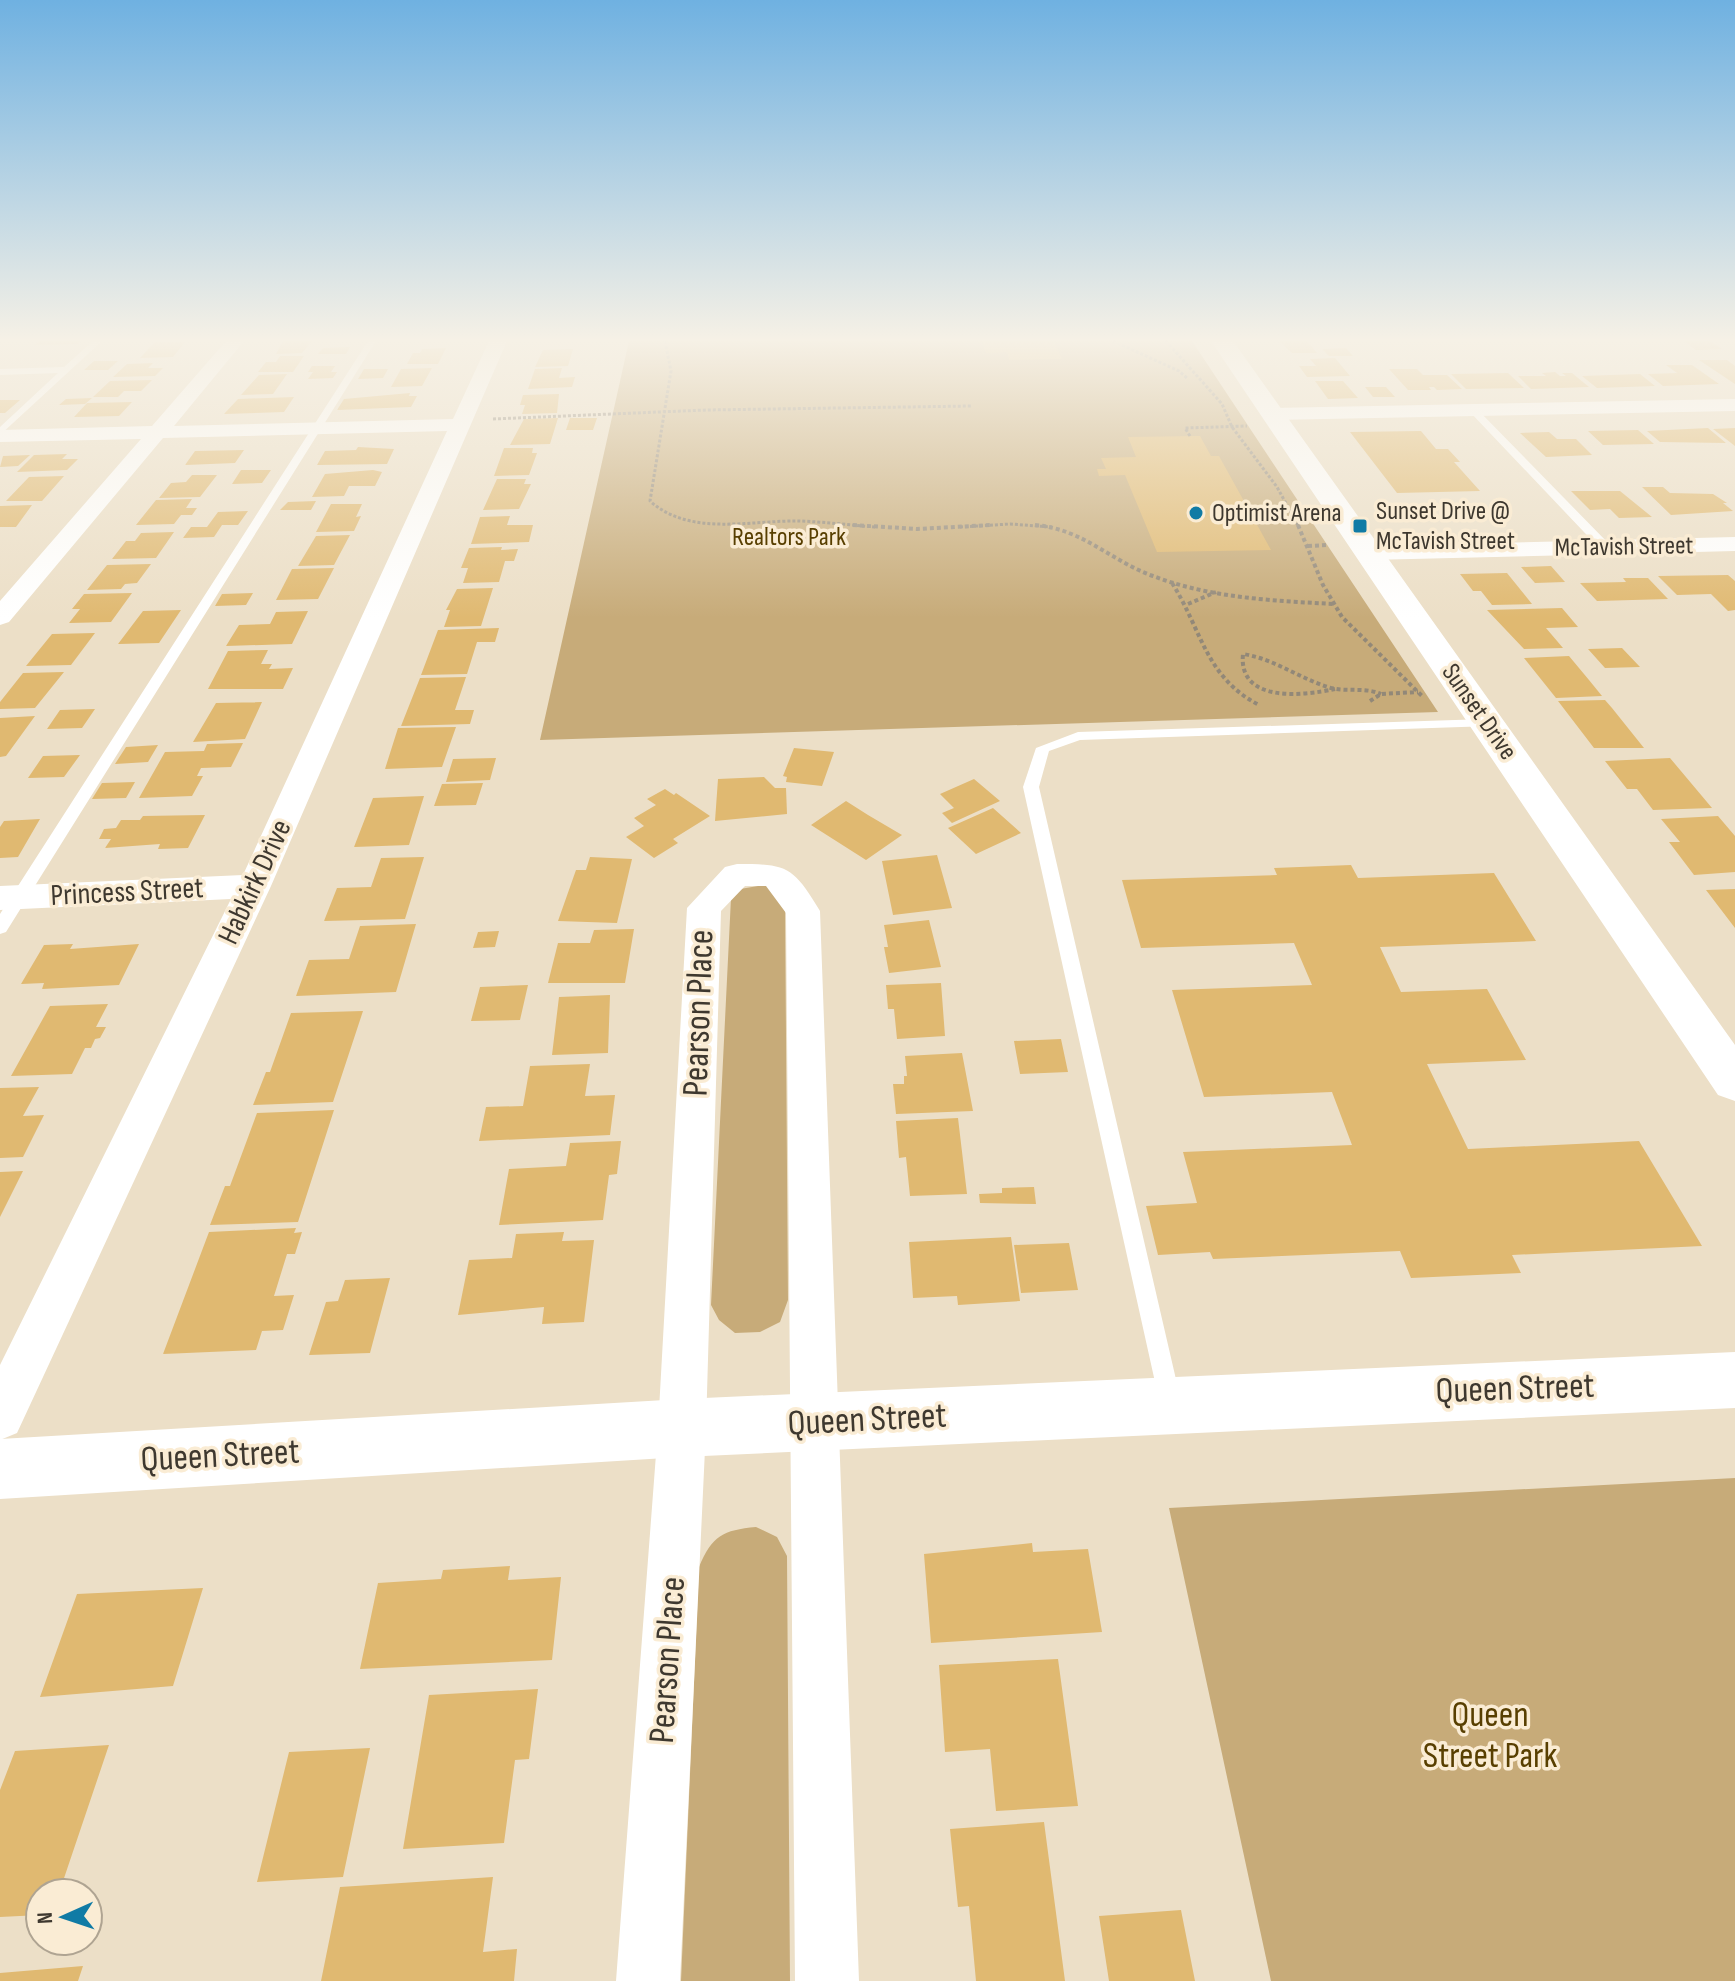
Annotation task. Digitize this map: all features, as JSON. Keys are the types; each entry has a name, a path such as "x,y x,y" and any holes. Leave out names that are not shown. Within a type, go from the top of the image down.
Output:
{"street":[{"path":"0,434 29,433"},
{"path":"1,614 154,433"},
{"name":"Habkirk Drive","path":"0,1416 254,886 457,433"},
{"name":"Sunset Drive","path":"1286,433 1733,1076"},
{"name":"McTavish Street","path":"1369,553 1735,544"},
{"name":"Pearson Place","path":"648,1981 682,1428 704,908 737,875 775,875 803,911 827,1981"},
{"name":"Princess Street","path":"10,898 254,886"},
{"name":"Queen Street","path":"0,1469 682,1428 1735,1380"}],"lane":[{"path":"0,928 10,898 311,433"},
{"path":"1496,433 1606,548"},
{"path":"1169,1404 1031,787 1043,748 1078,736 1486,723"}],"path":[{"path":"661,433 650,501 666,516 698,522 805,520 915,529 1049,526 1074,533 1139,570 1172,583 1299,603 1335,604"},
{"path":"1237,433 1277,487 1342,617 1419,692 1446,723"},
{"path":"1172,583 1188,604 1219,679 1244,699 1265,707"},
{"path":"1188,604 1218,590"},
{"path":"1335,689 1259,656 1243,654 1243,673 1251,683 1270,691 1292,696 1369,687 1381,694"},
{"path":"1369,702 1381,694 1419,692"}],"green space":[{"name":"Realtors Park","path":"608,433 1253,433 1438,712 540,740"},
{"path":"764,885 777,889 785,902 788,1300 780,1322 760,1332 735,1333 719,1320 711,1305 731,898 740,889"},
{"name":"Queen Street Park","path":"1735,1478 1735,1981 1271,1981 1169,1508"},
{"path":"756,1527 777,1537 787,1556 790,1981 681,1981 699,1567 720,1536"}],"building":[{"path":"516,433 553,433 550,444 510,445"},
{"path":"1351,433 1423,433 1436,449 1448,449 1460,462 1454,462 1480,491 1397,493"},
{"path":"1520,433 1551,433 1557,439 1576,439 1592,455 1546,457"},
{"path":"1591,433 1642,433 1654,444 1603,445"},
{"path":"1650,433 1715,433 1726,443 1660,442"},
{"path":"1719,433 1735,433 1735,446"},
{"name":"Optimist Arena","path":"1200,436 1211,456 1219,456 1271,550 1157,552 1125,475 1099,476 1097,469 1106,469 1101,458 1136,457 1128,437"},
{"path":"358,447 394,449 387,464 317,465 325,451 356,450"},
{"path":"504,448 533,448 532,453 537,453 529,475 494,476"},
{"path":"244,450 235,463 185,465 195,451"},
{"path":"67,454 62,459 78,459 67,470 17,472 34,455"},
{"path":"30,455 18,466 0,467 3,456"},
{"path":"241,470 271,470 262,483 232,484"},
{"path":"382,472 375,486 349,486 344,496 312,497 325,474"},
{"path":"192,475 217,475 200,497 159,498 171,483 186,482"},
{"path":"64,476 42,501 6,501 29,477"},
{"path":"497,479 526,479 524,484 531,484 519,509 483,510"},
{"path":"1642,487 1663,487 1670,493 1713,494 1733,511 1671,515"},
{"path":"1571,491 1620,491 1652,517 1619,518 1610,509 1590,510"},
{"path":"192,499 186,508 197,508 192,515 181,515 174,524 136,525 156,500"},
{"path":"316,501 311,510 280,510 288,502"},
{"path":"331,504 362,504 356,517 361,516 354,531 316,532"},
{"path":"32,505 16,527 0,527 0,506"},
{"path":"248,511 238,525 222,525 214,537 183,538 191,527 207,527 218,512"},
{"path":"510,516 507,525 533,525 529,542 471,544 480,517"},
{"path":"174,532 156,558 112,559 126,541 135,541 141,533"},
{"path":"350,535 334,565 298,566 316,536"},
{"path":"502,547 501,550 518,549 514,561 505,561 499,582 463,583 468,568 461,568 469,548"},
{"path":"151,564 137,583 125,584 121,589 87,590 107,565"},
{"path":"1551,566 1565,582 1535,583 1521,567"},
{"path":"334,568 318,599 276,600 292,569"},
{"path":"1507,573 1532,604 1492,605 1481,591 1473,591 1460,574"},
{"path":"1728,575 1735,581 1735,610 1728,611 1711,594 1677,595 1658,576"},
{"path":"1623,578 1648,578 1668,599 1597,601 1580,583 1626,582"},
{"path":"493,588 481,626 444,627 450,610 446,610 457,589"},
{"path":"132,593 111,622 69,623 80,609 72,609 84,594"},
{"path":"253,593 246,605 215,606 222,594"},
{"path":"1562,608 1578,627 1546,628 1563,648 1524,649 1487,610"},
{"path":"181,610 159,643 118,644 143,611"},
{"path":"308,611 292,644 226,646 239,625 270,624 276,612"},
{"path":"499,628 495,642 477,642 467,674 421,675 438,630"},
{"path":"95,633 71,665 26,666 52,634"},
{"path":"1622,648 1640,667 1605,668 1588,649"},
{"path":"268,650 261,664 272,664 269,669 293,668 283,689 208,689 228,651"},
{"path":"1569,656 1602,696 1556,698 1524,658"},
{"path":"64,672 35,708 0,709 0,702 23,673"},
{"path":"466,677 455,710 474,710 470,724 401,726 420,678"},
{"path":"1605,700 1644,748 1594,748 1558,701"},
{"path":"262,702 245,739 193,742 216,703"},
{"path":"95,709 82,728 47,729 60,710"},
{"path":"35,716 6,756 0,757 0,718"},
{"path":"456,727 442,767 385,769 398,728"},
{"path":"243,743 231,767 201,768 197,776 203,776 192,796 139,798 165,752 204,751 207,744"},
{"path":"158,745 148,762 115,764 126,747"},
{"path":"794,748 834,752 822,786 786,782 787,777 783,776"},
{"path":"80,755 64,777 28,778 43,756"},
{"path":"496,758 490,780 446,782 453,759"},
{"path":"1670,758 1712,808 1653,810 1637,789 1627,789 1605,761"},
{"path":"764,777 775,788 786,788 787,814 715,821 718,779"},
{"path":"974,779 1000,801 952,823 942,813 954,808 940,794"},
{"path":"135,782 126,798 92,799 102,783"},
{"path":"483,783 476,805 434,806 442,784"},
{"path":"665,789 710,816 673,839 678,843 654,858 626,837 644,826 634,818 656,805 647,799"},
{"path":"424,796 409,845 354,847 373,798"},
{"path":"846,801 902,835 866,860 811,825"},
{"path":"993,808 1021,833 976,854 948,828"},
{"path":"205,815 188,848 158,849 160,844 105,848 111,839 99,839 104,829 116,828 121,820 140,820 143,816"},
{"path":"1718,816 1735,836 1735,872 1694,875 1669,842 1680,842 1661,819"},
{"path":"40,819 18,857 0,858 0,827 4,821"},
{"path":"937,855 952,908 893,915 882,861"},
{"path":"424,857 405,919 324,921 337,888 371,887 381,858"},
{"path":"590,857 632,859 617,923 558,921 576,870 586,870"},
{"path":"1351,865 1358,878 1494,873 1536,941 1380,947 1401,992 1487,989 1526,1060 1427,1064 1468,1149 1639,1141 1702,1246 1512,1255 1521,1273 1411,1278 1400,1251 1213,1259 1210,1252 1158,1255 1146,1206 1197,1203 1183,1152 1352,1145 1332,1092 1204,1097 1172,990 1312,985 1294,943 1141,948 1122,880 1277,875 1274,868"},
{"path":"1735,889 1735,928 1706,890"},
{"path":"929,920 941,967 889,973 884,925"},
{"path":"416,924 396,992 296,996 309,960 349,959 360,926"},
{"path":"634,929 625,983 548,983 558,943 590,943 594,930"},
{"path":"499,931 495,947 473,948 478,932"},
{"path":"73,944 70,949 139,944 119,985 42,989 44,983 21,984 44,945"},
{"path":"941,983 945,1036 897,1039 894,1009 888,1009 886,985"},
{"path":"528,985 520,1020 471,1021 480,987"},
{"path":"610,995 608,1053 552,1055 559,997"},
{"path":"108,1004 96,1027 106,1027 91,1048 85,1048 72,1074 11,1076 50,1006"},
{"path":"363,1011 333,1102 253,1105 266,1072 270,1072 291,1013"},
{"path":"1061,1039 1068,1072 1020,1074 1014,1041"},
{"path":"962,1053 973,1111 896,1114 893,1084 904,1084 904,1076 907,1076 905,1056"},
{"path":"590,1064 585,1096 615,1095 610,1135 479,1141 486,1107 523,1106 530,1066"},
{"path":"39,1087 23,1116 44,1115 23,1157 0,1158 0,1088"},
{"path":"334,1110 298,1222 210,1225 225,1186 230,1186 257,1113"},
{"path":"958,1118 967,1194 910,1196 906,1157 899,1158 896,1121"},
{"path":"621,1141 617,1174 609,1175 603,1220 499,1225 509,1169 566,1166 570,1143"},
{"path":"23,1171 0,1217 0,1172"},
{"path":"1034,1187 1036,1204 980,1203 979,1194 1002,1193 1002,1188"},
{"path":"296,1228 294,1233 302,1232 295,1254 287,1254 274,1296 294,1295 283,1330 262,1331 256,1350 163,1354 209,1232"},
{"path":"564,1232 562,1241 594,1240 584,1322 542,1324 544,1307 458,1315 469,1260 512,1258 516,1234"},
{"path":"1011,1237 1020,1301 958,1305 957,1296 913,1298 909,1242"},
{"path":"1069,1243 1078,1290 1021,1293 1014,1245"},
{"path":"390,1278 370,1353 309,1355 326,1302 338,1301 345,1280"},
{"path":"1032,1543 1033,1552 1088,1549 1102,1632 931,1643 924,1554"},
{"path":"510,1566 508,1580 561,1577 552,1660 360,1669 378,1583 441,1579 443,1570"},
{"path":"203,1588 173,1686 40,1697 77,1594"},
{"path":"1058,1659 1078,1806 996,1811 990,1749 945,1752 939,1665"},
{"path":"538,1689 529,1759 515,1760 504,1843 403,1849 429,1695"},
{"path":"109,1745 64,1877 24,1877 24,1916 0,1917 0,1790 15,1751"},
{"path":"370,1748 343,1877 257,1882 289,1752"},
{"path":"1044,1822 1065,1981 976,1981 969,1906 958,1907 950,1829"},
{"path":"493,1877 483,1952 517,1949 514,1981 321,1981 340,1887"},
{"path":"1181,1910 1195,1981 1109,1981 1099,1916"},
{"path":"83,1966 78,1981 0,1981 0,1973"}],"place":[{"name":"Optimist Arena","path":"1196,513"},
{"name":"Sunset Drive @ McTavish Street","path":"1360,526"}]}
